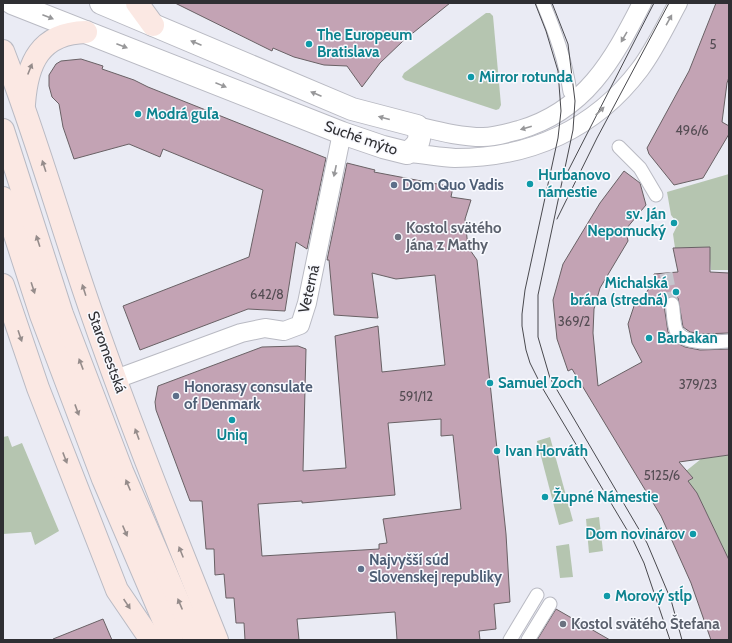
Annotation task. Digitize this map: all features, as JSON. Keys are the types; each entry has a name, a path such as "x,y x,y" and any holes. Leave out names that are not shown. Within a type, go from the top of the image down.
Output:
{"main road":[{"path":"138,3 153,25"},
{"path":"23,107 25,84 37,55 57,37 72,32 86,32"},
{"name":"Staromestská","path":"4,57 23,107 93,317 170,523 217,640"},
{"name":"Staromestská","path":"3,130 62,314 122,472 195,640"},
{"path":"3,198 41,315 103,479 172,640"},
{"path":"3,286 38,388 117,590 151,640"}],"street":[{"name":"Suché mýto","path":"12,3 342,133 383,147 407,153 416,147 419,141 420,135 417,126 352,109 101,3"},
{"path":"542,3 560,44 565,63 570,98 566,138"},
{"path":"417,126 454,134 484,137 532,126 552,116 570,98 580,96 608,65 642,3"},
{"path":"407,153 454,158 482,157 566,138 596,115 635,76 647,60 678,3"},
{"name":"Veterná","path":"116,379 241,334 265,328 284,331 300,325 307,304 342,133"},
{"path":"619,147 640,168 656,195"},
{"path":"672,304 676,332 682,338 696,341 729,341"},
{"path":"510,640 537,594"},
{"path":"528,640 550,604"}],"green space":[{"path":"486,13 490,13 493,16 501,105 499,109 496,110 405,80 402,77 404,73"},
{"path":"729,174 729,270 711,270 709,247 675,248 673,234 678,224 671,215 667,192"},
{"path":"8,436 12,447 22,443 59,531 35,545 31,532 3,534 3,437"},
{"path":"550,437 573,521 559,525 537,441"},
{"path":"729,455 729,559 713,561 725,552 697,493 686,482 693,478 686,471 701,459"},
{"path":"599,517 603,551 589,553 586,519"},
{"path":"569,544 573,577 560,578 556,546"}],"building":[{"name":"The Europeum Bratislava","path":"175,3 450,3 403,41 380,63 362,87 347,66 324,65 294,57 273,48 272,51"},
{"path":"716,3 729,3 729,77 722,122 729,126 729,134 703,178 674,185 649,154 647,148 689,71"},
{"path":"81,59 103,66 102,69 134,80 148,87 326,158 307,249 296,242 285,311 248,309 140,350 123,306 249,257 263,190 163,149 160,157 129,144 74,159 63,127 59,104 52,97 49,86 49,75 56,64 61,61"},
{"path":"347,163 375,170 374,172 453,187 451,197 471,200 465,219 468,247 477,260 506,534 510,602 494,604 496,629 479,631 480,640 397,640 395,612 297,619 299,640 245,640 244,623 236,623 234,598 226,598 224,574 215,575 214,549 206,549 202,501 190,501 156,410 155,402 158,386 262,347 298,346 306,349 303,471 346,468 335,336 378,326 382,372 445,365 435,275 396,279 372,273 378,318 334,315 329,260 327,260","holes":["441,419 441,436 453,435 461,509 383,519 387,543 379,544 379,549 262,556 258,504 302,501 302,503 395,495 388,423"]},
{"path":"624,171 640,183 646,205 626,229 628,241 600,288 594,309 593,333 598,386 642,362 632,343 628,324 634,306 644,296 654,281 654,274 678,272 673,248 710,247 710,272 729,273 729,333 702,334 690,332 683,327 678,298 671,296 667,298 664,305 668,332 677,343 685,347 700,350 729,349 729,455 679,462 693,478 688,481 697,493 729,560 729,640 711,640 691,583 661,516 572,369 568,371 557,339 553,300 563,264 600,203"},
{"name":"Kostol svätého Štefana","path":"556,609 610,640 537,640"},
{"path":"103,619 112,640 53,640 53,639"}],"tunnel":[{"path":"666,273 672,304"}],"tram line":[{"path":"535,3 546,31 558,71 561,111 558,138 525,290 522,326 526,350 530,363 543,389 633,540 644,563 670,640"},
{"path":"552,3 568,44 575,101 573,130 538,295 538,337 550,378 647,543 671,600 682,640"},
{"path":"567,173 654,3"},
{"path":"557,219 597,138 669,3"}],"place":[{"name":"The Europeum Bratislava","path":"309,44"},
{"name":"Mirror rotunda","path":"471,77"},
{"name":"Modrá guľa","path":"138,114"},
{"name":"Hurbanovo námestie","path":"530,184"},
{"name":"Dom Quo Vadis","path":"394,185"},
{"name":"sv. Ján Nepomucký","path":"674,223"},
{"name":"Kostol svätého Jána z Mathy","path":"398,237"},
{"name":"Michalská brána (stredná)","path":"676,292"},
{"name":"Barbakan","path":"649,338"},
{"name":"Samuel Zoch","path":"490,383"},
{"name":"Honorasy consulate of Denmark","path":"176,396"},
{"name":"Uniq","path":"232,420"},
{"name":"Ivan Horváth","path":"497,451"},
{"name":"Župné Námestie","path":"545,497"},
{"name":"Dom novinárov","path":"693,534"},
{"name":"Najvyšší súd Slovenskej republiky","path":"361,569"},
{"name":"Morový stĺp","path":"607,596"},
{"name":"Kostol svätého Štefana","path":"563,624"}]}
